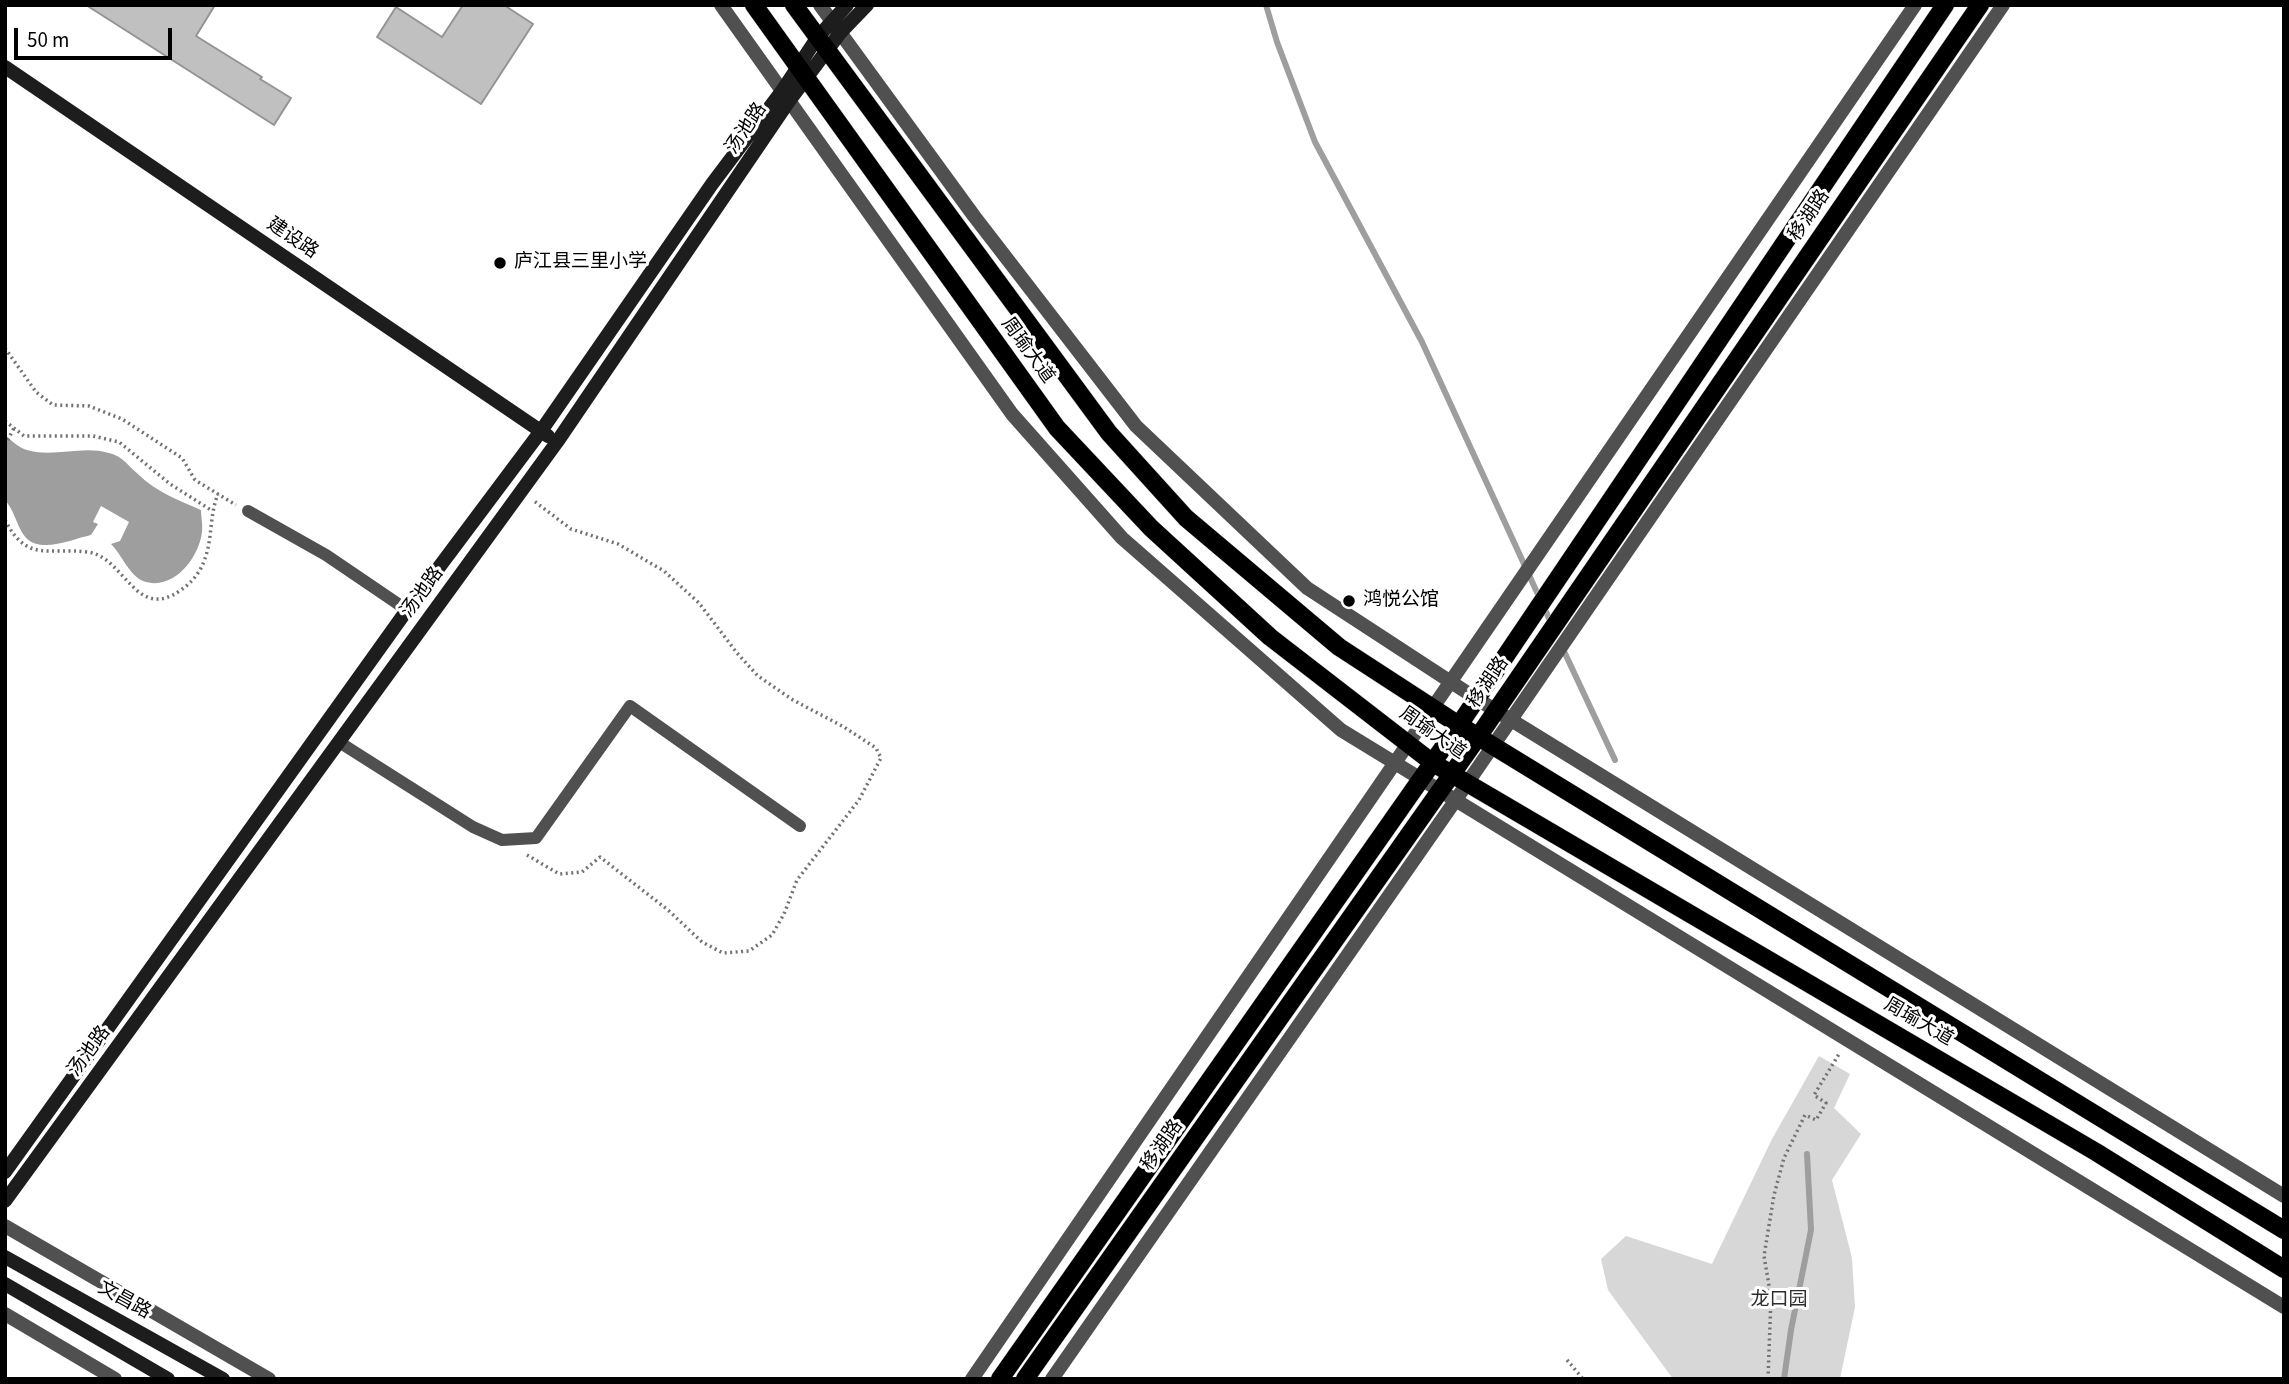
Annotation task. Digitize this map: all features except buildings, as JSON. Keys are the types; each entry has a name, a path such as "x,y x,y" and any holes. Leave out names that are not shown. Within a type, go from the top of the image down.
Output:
{"main road":[{"name":"周瑜大道","path":"754,5 1057,428 1151,528 1269,637 1433,763 2084,1145 2284,1269"},
{"name":"周瑜大道","path":"794,5 1109,433 1185,518 1339,648 1459,725 2284,1230"},
{"name":"移湖路","path":"1000,1379 1433,763 1945,5"},
{"name":"移湖路","path":"1025,1379 1439,790 1451,774 1485,741 1504,715 1553,628 1980,5"}],"street":[{"path":"721,5 1012,414 1122,538 1341,730 2284,1307"},
{"path":"820,5 982,227 1136,426 1307,588 1477,699 2284,1196"},
{"name":"汤池路","path":"836,27 847,5"},
{"name":"汤池路","path":"5,1172 407,610 541,431 712,184 785,96 821,44 836,27 867,5"},
{"name":"移湖路","path":"972,1379 1915,5"},
{"name":"移湖路","path":"1504,715 1567,639 2003,5"},
{"name":"建设路","path":"5,67 557,442"},
{"name":"汤池路","path":"5,1201 557,442 785,96"},
{"name":"移湖路","path":"1052,1379 1455,801 1467,783 1485,741"},
{"path":"5,1226 269,1379"},
{"name":"文昌路","path":"5,1257 223,1379"},
{"path":"5,1284 167,1379"},
{"path":"5,1314 116,1379"}],"lane":[{"path":"248,511 326,555 407,610"},
{"path":"339,743 473,827 502,840 536,838 630,706 800,826"}],"path":[{"path":"5,348 36,392 53,405 89,406 122,419 181,457 195,481 248,511"},
{"path":"5,421 24,436 93,436 119,442 170,484 211,510"},
{"path":"5,445 15,428"},
{"path":"5,520 21,545 42,551 89,552 105,558 136,592 154,599 176,594 191,583 204,564 212,534 211,510 218,494"},
{"path":"1768,1379 1771,1297 1765,1256 1774,1195 1784,1158 1805,1115 1816,1120 1826,1103 1814,1095 1847,1040"},
{"path":"1567,1360 1583,1379"}],"green space":[{"name":"龙口园","path":"1819,1056 1850,1074 1834,1108 1861,1134 1832,1180 1852,1258 1855,1307 1840,1379 1673,1379 1608,1290 1601,1259 1626,1236 1712,1264 1772,1139"}],"shaded area":[{"path":"5,435 21,448 37,452 89,450 114,454 152,486 201,510 200,542 190,562 174,577 164,582 154,583 138,578 111,544 120,541 129,522 101,506 93,522 98,524 91,535 46,545 29,541 5,500"}],"waterway":[{"path":"1266,5 1277,42 1315,142 1422,342 1552,625"},
{"path":"1562,647 1615,760"},
{"path":"1784,1379 1811,1230 1807,1154"}],"place":[{"name":"庐江县三里小学","path":"500,263"},
{"name":"鸿悦公馆","path":"1349,601"}]}
